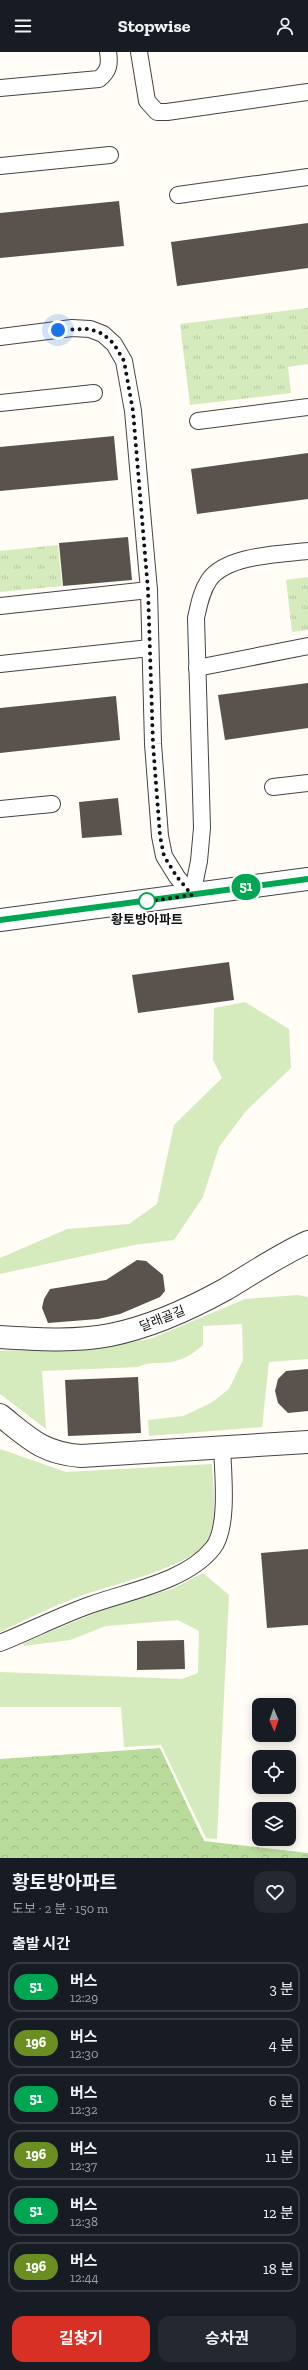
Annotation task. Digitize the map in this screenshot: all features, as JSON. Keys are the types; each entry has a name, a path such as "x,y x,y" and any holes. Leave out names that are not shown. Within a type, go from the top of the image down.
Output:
{"street":[{"path":"0,920 308,879"},
{"name":"달래골길","path":"0,1336 68,1338 108,1335 134,1329 162,1319 218,1293 308,1242"},
{"path":"0,1415 45,1449 63,1454 81,1456 308,1442"}],"lane":[{"path":"0,88 99,79 106,73 110,64 108,52"},
{"path":"139,52 147,101 157,112 167,112 308,92"},
{"path":"0,166 110,155"},
{"path":"178,195 308,177"},
{"path":"0,337 72,328 90,329 103,334 114,344 124,361 133,411 148,590 153,744 160,836 164,856 177,877 192,895"},
{"path":"0,403 94,393"},
{"path":"198,421 308,407"},
{"path":"192,895 200,861 202,828 196,618 200,598 210,579 229,565 255,557 308,551"},
{"path":"0,606 148,590"},
{"path":"197,668 308,646"},
{"path":"0,664 150,648"},
{"path":"273,787 308,783"},
{"path":"0,809 52,804"},
{"path":"0,1644 89,1605 154,1584 190,1569 213,1548 223,1521 222,1447"}],"green space":[{"path":"308,308 308,364 288,367 291,393 190,405 180,324"},
{"path":"58,545 62,586 0,592 0,551"},
{"path":"308,577 308,630 292,632 286,580"},
{"path":"245,1002 289,1029 291,1068 246,1111 219,1147 203,1197 174,1240 134,1245 0,1274 0,1258 67,1229 129,1224 157,1204 174,1125 222,1078 213,1060 214,1008"},
{"path":"298,1295 308,1297 308,1359 269,1362 262,1427 149,1436 148,1420 183,1416 211,1403 229,1389 243,1360 242,1324 203,1326 203,1345 189,1356 172,1362 151,1363 138,1367 42,1371 46,1429 0,1394 0,1351 109,1346 150,1339 245,1299"},
{"path":"0,1449 66,1472 212,1464 214,1516 209,1536 205,1544 196,1552 167,1568 83,1595 41,1612 0,1632"},
{"path":"203,1573 229,1595 217,1839 206,1838 161,1745 124,1747 121,1707 0,1707 0,1672 182,1679 198,1673 199,1631 178,1620 106,1626 70,1640 24,1646 23,1643 112,1606 172,1589"},
{"path":"160,1748 204,1841 308,1853 308,1858 0,1858 0,1759"}],"building":[{"path":"119,201 124,246 0,258 0,213"},
{"path":"308,223 308,268 177,286 171,242"},
{"path":"114,436 118,480 0,491 0,447"},
{"path":"308,453 308,499 197,514 191,469"},
{"path":"128,537 132,580 63,586 59,543"},
{"path":"308,683 308,728 225,740 218,695"},
{"path":"116,696 120,740 0,753 0,708"},
{"path":"118,798 122,835 82,838 79,802"},
{"path":"229,962 234,1000 138,1013 132,975"},
{"path":"137,1260 146,1261 163,1275 165,1291 160,1297 120,1314 98,1319 48,1323 42,1308 44,1299 50,1289 106,1280"},
{"path":"308,1369 308,1411 288,1413 278,1403 275,1391 278,1379 286,1371"},
{"path":"138,1377 141,1433 68,1436 65,1380"},
{"path":"308,1549 308,1625 267,1628 261,1553"},
{"path":"184,1640 185,1669 137,1670 137,1641"}],"bus line":[{"name":"51","path":"0,920 308,879"}],"place":[{"name":"황토방아파트","path":"147,901"}],"route":[{"path":"58,330 72,328 90,329 103,334 114,344 124,361 133,411 148,590 153,744 160,836 164,856 177,877 192,895 144,902 147,901"}]}
